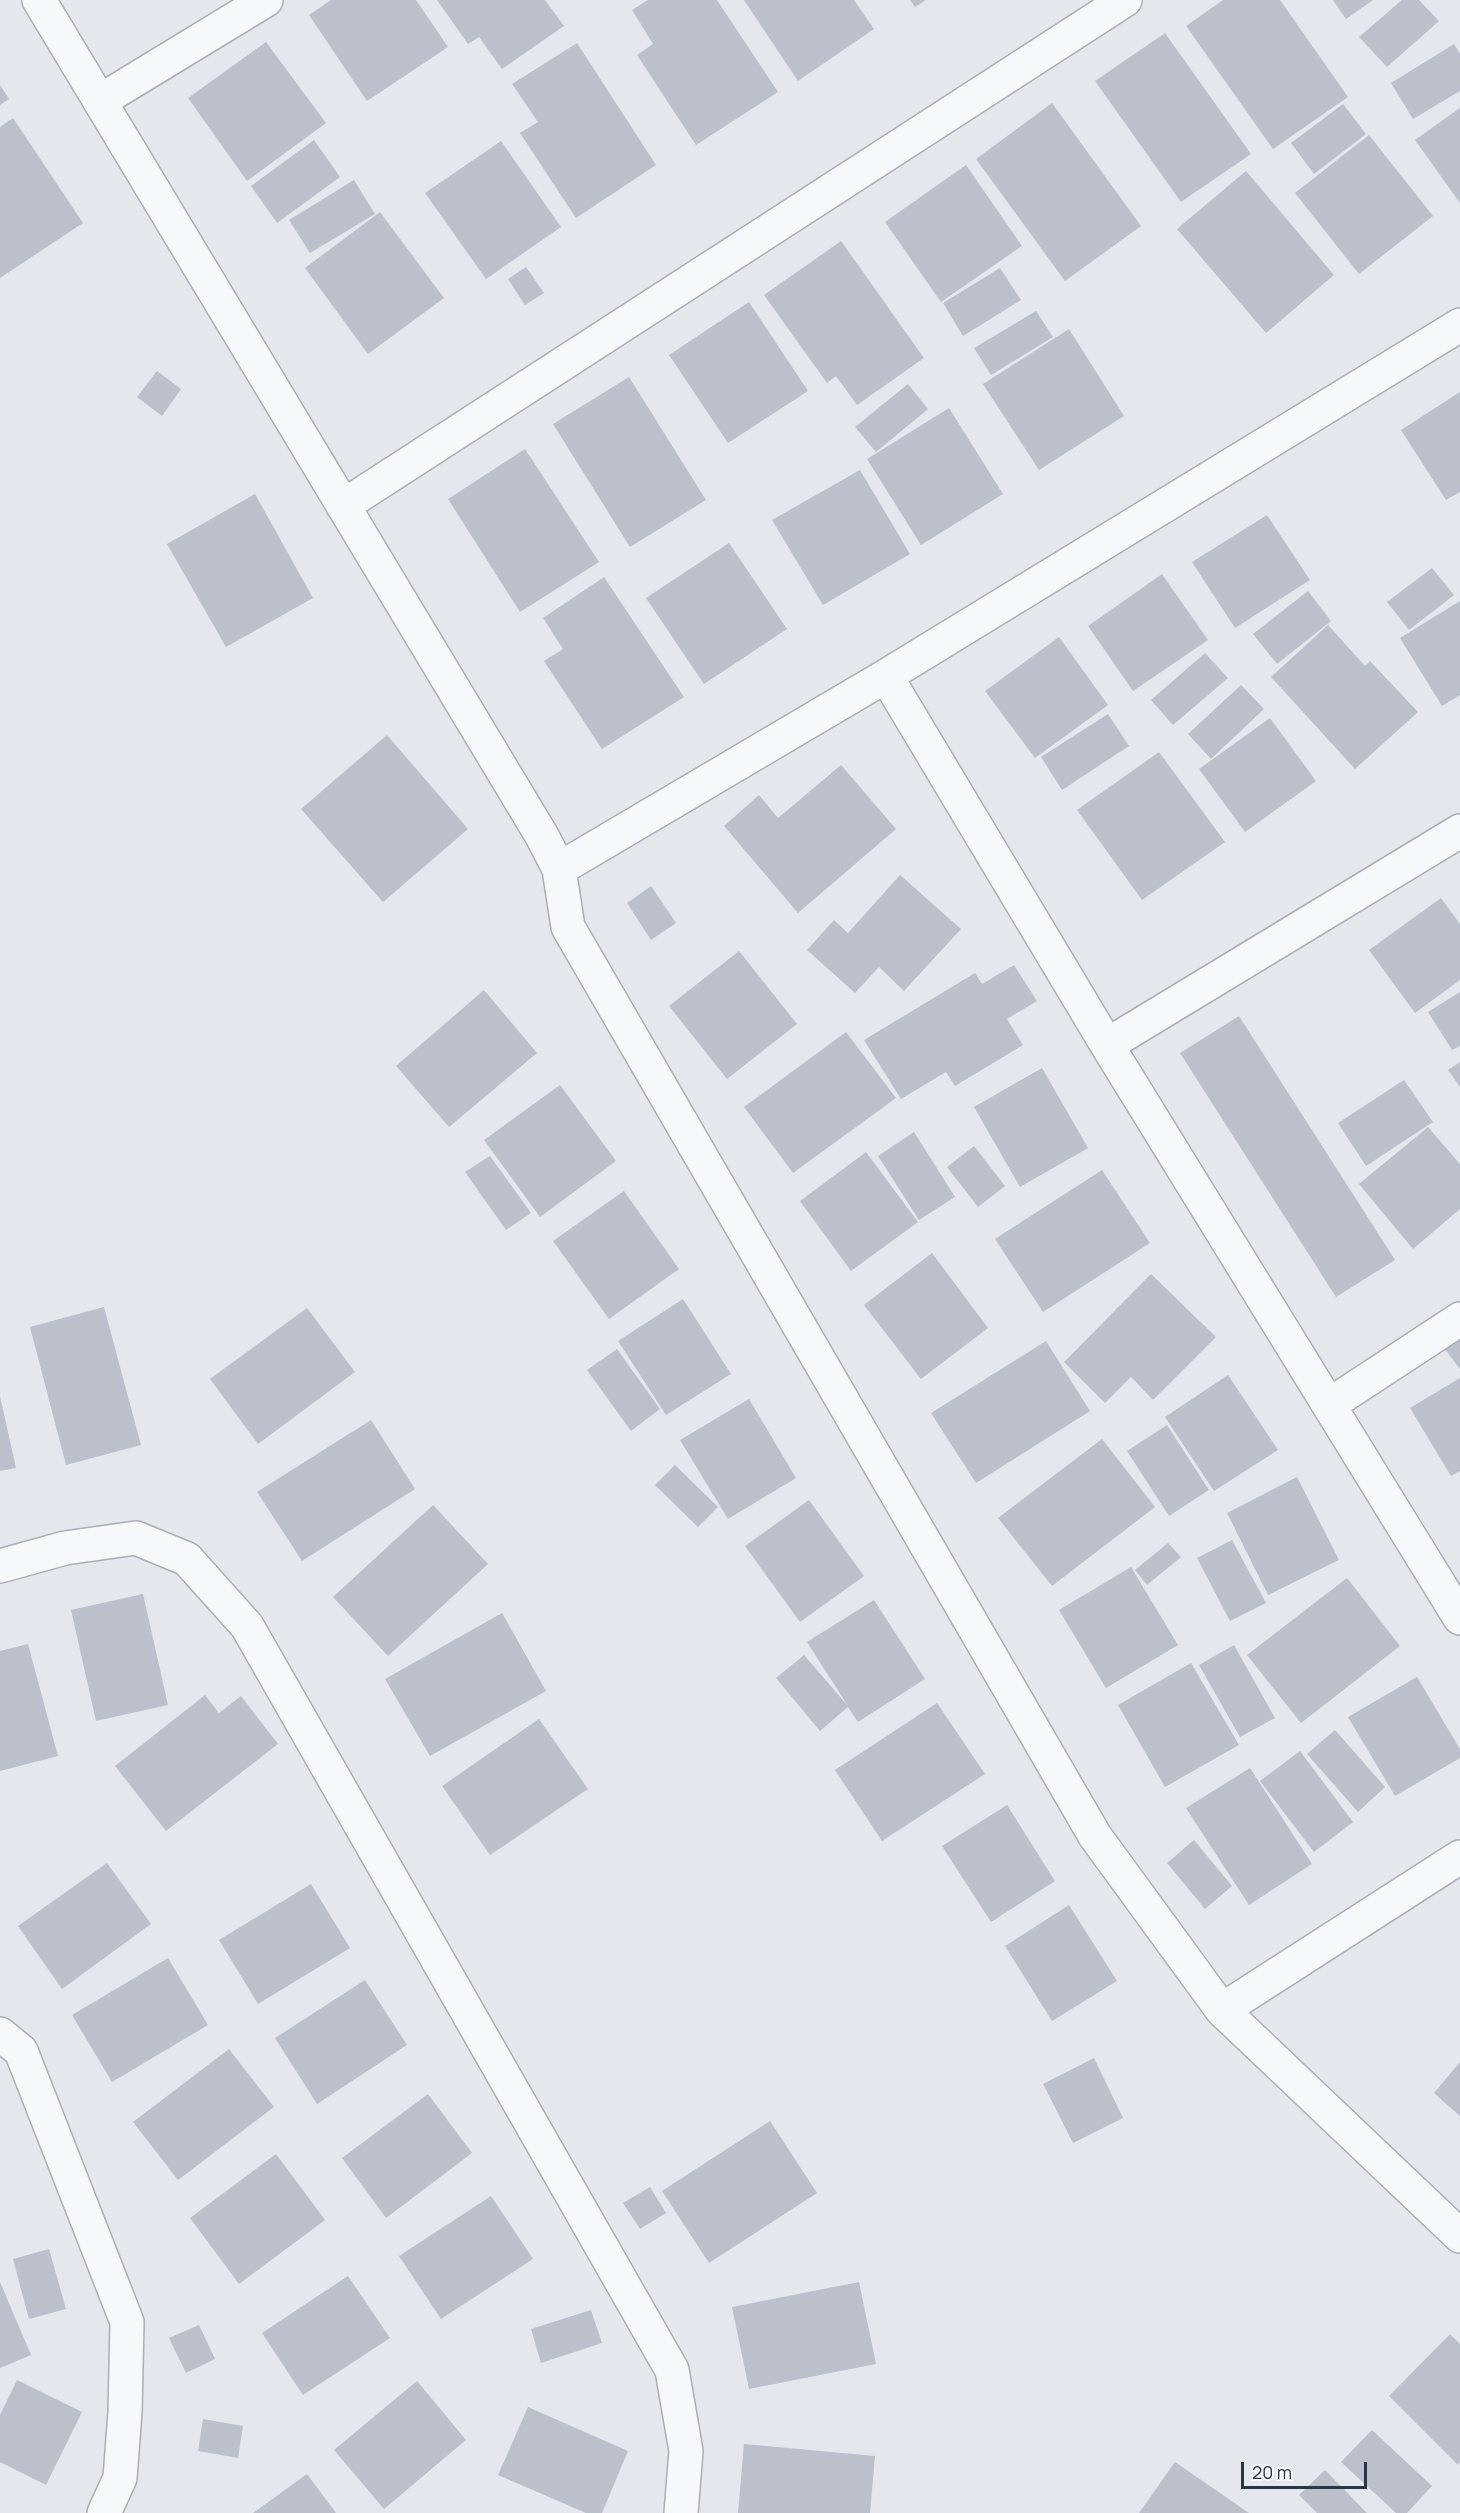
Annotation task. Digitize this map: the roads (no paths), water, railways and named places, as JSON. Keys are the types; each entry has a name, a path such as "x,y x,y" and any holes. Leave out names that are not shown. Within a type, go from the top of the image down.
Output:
{"street":[{"path":"39,0 542,836 559,868 568,927 1095,1836 1222,2010 1460,2236"},
{"path":"100,101 266,0"},
{"path":"344,506 1125,0"},
{"path":"559,868 886,676 1460,326"},
{"path":"886,676 1107,1045 1460,1618"},
{"path":"1107,1045 1460,831"},
{"path":"1329,1405 1460,1319"},
{"path":"0,1566 65,1548 136,1538 187,1558 247,1626 672,2370 686,2451 681,2513"},
{"path":"1222,2010 1460,1857"},
{"path":"0,2034 21,2051 127,2322 120,2478 104,2513"}]}
